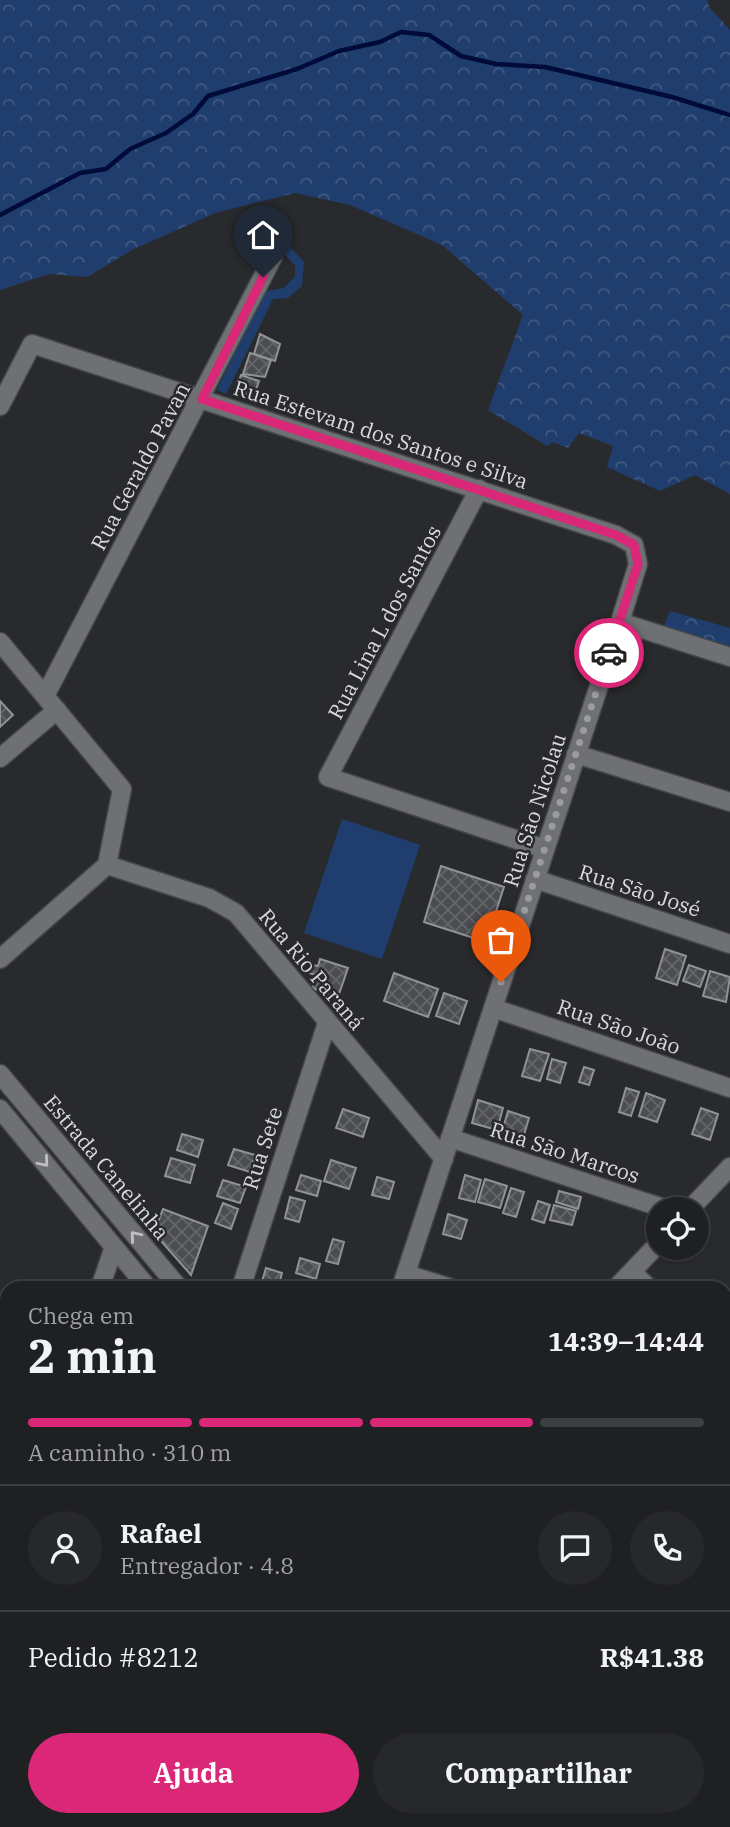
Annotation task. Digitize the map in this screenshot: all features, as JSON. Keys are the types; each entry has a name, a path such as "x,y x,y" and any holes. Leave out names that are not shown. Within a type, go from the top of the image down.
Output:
{"street":[{"name":"Rua Geraldo Pavan","path":"51,703 273,257"},
{"name":"Rua Estevam dos Santos e Silva","path":"0,406 32,344 479,489 616,535 634,545"},
{"name":"Rua Lina L dos Santos","path":"479,489 328,777 545,849"},
{"name":"Rua São Nicolau","path":"403,1281 620,622 638,564 634,545"},
{"path":"620,622 730,657"},
{"path":"0,642 122,789 107,865 0,959"},
{"path":"0,758 51,703"},
{"path":"576,754 730,802"},
{"name":"Rua Rio Paraná","path":"107,865 209,898 236,913 443,1159"},
{"name":"Rua São José","path":"536,879 730,944"},
{"name":"Rua São João","path":"493,1008 730,1088"},
{"name":"Rua Sete","path":"242,1281 327,1023"},
{"name":"Estrada Canelinha","path":"0,1074 173,1281"},
{"path":"19,1098 0,1112 142,1281"},
{"name":"Rua São Marcos","path":"450,1138 646,1202"},
{"path":"703,1197 728,1173"},
{"path":"102,1281 114,1247"},
{"path":"623,1281 646,1257"},
{"path":"632,1272 642,1281"}],"green space":[{"path":"0,0 707,0 710,8 730,30 730,494 695,475 660,491 607,467 613,446 579,433 568,448 553,442 547,446 488,410 523,315 442,245 350,205 295,193 215,213 132,250 87,277 49,274 0,290"},
{"path":"288,245 304,262 302,286 288,298 273,299 226,394 217,390 265,291 284,288 295,276 295,265 284,254"},
{"path":"670,611 730,628 730,647 664,626"},
{"path":"342,819 420,845 382,959 304,933"}],"building":[{"path":"260,334 280,344 275,361 254,354"},
{"path":"250,353 271,360 265,377 243,374"},
{"path":"241,375 259,381 254,396 235,392"},
{"path":"0,701 13,715 0,727"},
{"path":"441,866 504,887 486,942 424,922"},
{"path":"665,949 686,956 677,985 656,978"},
{"path":"320,959 348,968 338,997 312,988 316,975 309,973 312,965 318,966"},
{"path":"689,965 706,971 700,987 683,981"},
{"path":"710,971 730,977 726,1002 703,996"},
{"path":"394,973 438,989 428,1017 384,1001"},
{"path":"444,993 467,1001 459,1024 436,1016"},
{"path":"530,1049 549,1054 540,1081 522,1076"},
{"path":"552,1059 566,1063 560,1083 547,1079"},
{"path":"584,1067 594,1070 589,1085 579,1082"},
{"path":"626,1088 639,1092 631,1116 619,1112"},
{"path":"646,1093 665,1100 657,1122 639,1116"},
{"path":"478,1100 503,1108 497,1130 472,1123"},
{"path":"701,1108 718,1114 710,1140 692,1134"},
{"path":"343,1109 369,1118 363,1137 336,1128"},
{"path":"508,1111 529,1118 523,1138 502,1132"},
{"path":"182,1134 203,1140 198,1157 177,1150"},
{"path":"234,1149 255,1155 250,1172 228,1165"},
{"path":"171,1158 195,1165 190,1183 165,1176"},
{"path":"331,1160 356,1168 349,1189 324,1181"},
{"path":"301,1175 321,1181 317,1196 296,1190"},
{"path":"465,1175 481,1180 475,1202 459,1198"},
{"path":"377,1177 394,1182 389,1199 372,1195"},
{"path":"485,1179 507,1186 500,1208 478,1202"},
{"path":"223,1180 246,1187 240,1203 217,1196"},
{"path":"511,1188 524,1192 516,1217 503,1213"},
{"path":"559,1191 581,1197 578,1209 556,1202"},
{"path":"290,1197 305,1201 299,1222 285,1218"},
{"path":"538,1201 550,1205 544,1223 532,1219"},
{"path":"223,1203 238,1209 231,1229 215,1223"},
{"path":"554,1205 576,1211 572,1225 550,1220"},
{"path":"163,1209 208,1226 191,1275 154,1233"},
{"path":"448,1214 467,1220 461,1239 443,1234"},
{"path":"333,1239 344,1242 338,1264 326,1261"},
{"path":"300,1258 320,1264 316,1279 296,1273"},
{"path":"266,1268 282,1273 280,1281 262,1281"}],"waterway":[{"path":"0,215 80,173 106,169 130,149 166,133 193,114 208,96 297,69 339,51 380,42 401,32 429,35 461,56 496,64 545,67 672,97 730,115"}],"way so far":[{"path":"501,982 609,653"}],"route":[{"path":"263,277 202,399 616,535 634,545 638,564 609,653"}]}
